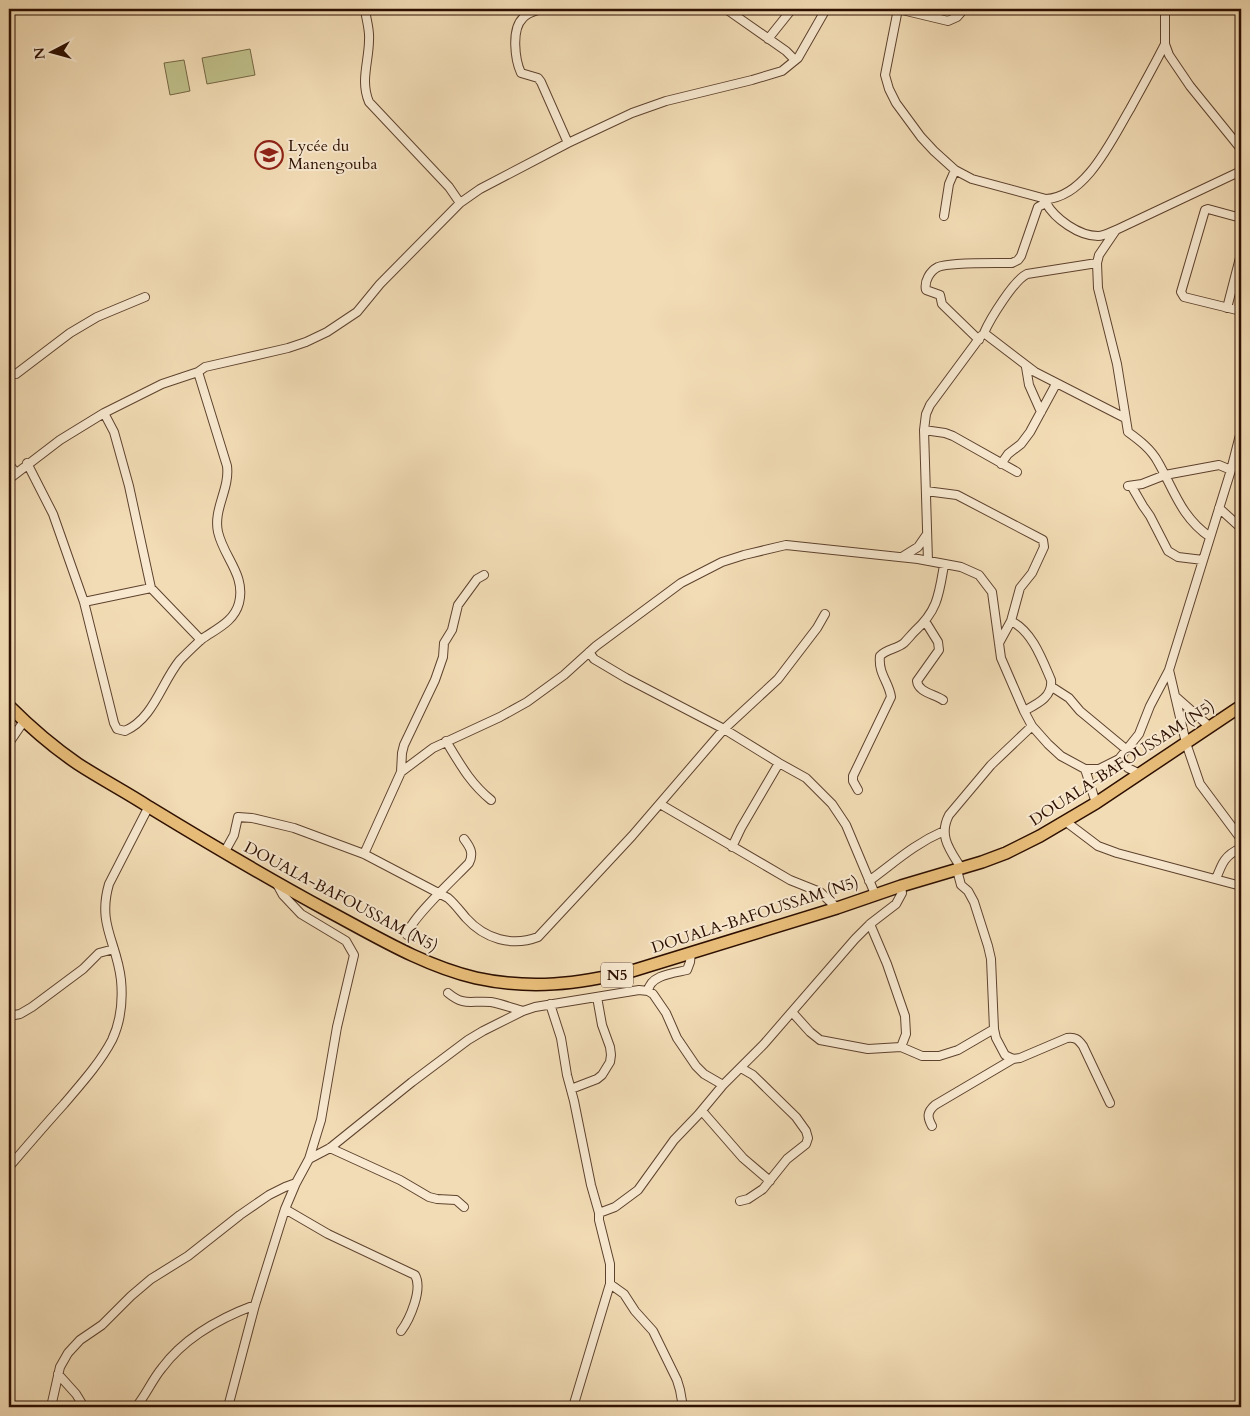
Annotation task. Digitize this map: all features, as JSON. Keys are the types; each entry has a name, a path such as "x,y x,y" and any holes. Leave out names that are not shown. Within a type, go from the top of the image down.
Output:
{"highway":[{"name":"DOUALA-BAFOUSSAM (N5)","path":"9,706 24,721 79,765 277,884 428,962 474,978 508,984 560,985 605,978 632,971 837,908 875,894 1006,853 1096,802 1241,706"}],"street":[{"path":"365,9 369,40 365,69 365,88 369,102 449,187 460,203"},
{"path":"541,9 523,17 517,28 516,44 519,68 521,73 538,78 541,82 568,144"},
{"path":"726,9 786,51 795,60"},
{"path":"768,39 792,9"},
{"path":"9,479 27,463 104,413 162,384 198,372 205,367 288,348 327,332 357,312 380,284 460,203 480,189 591,132 641,110 666,101 782,71 795,60 826,9"},
{"path":"964,9 957,17 948,21 898,9 885,75 889,88 896,103 921,137 955,170 972,179 1048,201"},
{"path":"1164,9 1165,44 1169,55 1190,86 1241,149"},
{"path":"1125,418 1026,367 945,308 940,295 926,290 926,282 933,270 945,265 1012,263 1018,260 1022,256 1038,207 1072,189 1097,165 1165,44"},
{"path":"944,216 949,184 955,170"},
{"path":"1048,201 1050,210 1080,232 1098,236 1116,230 1241,171"},
{"path":"1241,218 1208,209 1205,210 1181,292 1184,297 1241,311"},
{"path":"1116,230 1099,255 1097,263 1098,288 1117,364 1128,432 1158,460 1186,514 1198,528 1210,536"},
{"path":"1227,308 1241,254"},
{"path":"928,561 924,430 926,414 930,405 981,336 1014,284 1022,276 1097,263"},
{"path":"16,374 70,333 90,321 145,297"},
{"path":"1026,367 1029,385 1041,412"},
{"path":"27,463 53,514 84,602 114,723 117,729 121,731 132,728 148,712 181,659 201,640 230,620 239,603 241,586 239,577 222,546 217,522 218,508 228,482 227,466 198,372"},
{"path":"1001,464 1008,454 1025,439 1056,384"},
{"path":"104,413 114,432 129,486 152,588 201,640"},
{"path":"924,430 952,436 1017,472"},
{"path":"401,772 433,748 500,717 527,702 564,675 589,652 681,583 722,562 786,545 902,557 972,571 986,582 992,592 998,644 1006,670 1032,726 1061,756 1085,769 1098,769 1120,759 1139,734 1150,706 1169,670 1231,470 1241,431"},
{"path":"9,464 16,473"},
{"path":"1203,560 1178,557 1168,551 1150,516 1130,486 1165,475 1219,465 1231,470"},
{"path":"926,491 957,495 1043,540 1044,547 1032,573 1020,588 1011,620 998,644"},
{"path":"1219,508 1241,528"},
{"path":"902,557 912,553 927,534"},
{"path":"858,790 853,781 854,776 891,697 890,690 882,676 880,656 904,642 925,621 937,603 944,565"},
{"path":"364,854 401,772 404,745 435,680 443,657 444,643 452,630 458,605 476,580 484,575"},
{"path":"84,602 152,588"},
{"path":"224,853 234,835 238,818 252,818 294,828 364,854 440,894 458,906 466,918 476,927 496,939 512,942 527,941 538,937 632,836 724,729 778,679 817,628 825,614"},
{"path":"1011,620 1030,637 1048,673 1052,687 1050,693 1043,700 1024,712"},
{"path":"925,621 938,642 939,650 917,681 917,686 920,690 943,700"},
{"path":"589,652 594,658 626,678 724,729 806,778 836,809 846,824 875,894"},
{"path":"1169,670 1186,743 1200,784 1241,839"},
{"path":"1052,687 1069,698 1080,711 1126,750"},
{"path":"1176,697 1210,727"},
{"path":"9,743 24,721"},
{"path":"1013,1059 1006,1055 994,1029 991,959 988,946 974,902 968,891 961,885 959,869 946,843 944,824 949,815 991,765 1032,726"},
{"path":"446,741 474,786 491,800"},
{"path":"1120,759 1128,768 1140,774"},
{"path":"732,846 779,763"},
{"path":"1085,769 1096,802"},
{"path":"660,804 790,880 820,892 837,908"},
{"path":"9,1167 78,1088 112,1040 122,1002 121,980 114,949 107,931 105,898 109,884 149,806"},
{"path":"1065,821 1098,846 1117,853 1241,886"},
{"path":"869,881 926,838 944,831"},
{"path":"407,935 408,929 416,919 469,863 472,857 469,846 464,839"},
{"path":"1216,879 1227,856 1241,848"},
{"path":"228,1407 255,1305 285,1209 309,1159 321,1120 337,1027 354,955 346,942 302,914 283,895 277,884"},
{"path":"599,1213 615,1207 638,1190 674,1140 792,1012 855,938 896,904 902,893 901,886"},
{"path":"870,924 887,964 905,1016 906,1034 901,1047"},
{"path":"9,1016 20,1014 32,1007 83,969 98,953 114,949"},
{"path":"648,991 648,987 655,980 672,973 687,970 691,952"},
{"path":"309,1159 330,1148 377,1109 468,1040 523,1011 550,1004 598,998 639,990 648,991 653,994 666,1013 677,1038 696,1066 704,1074 723,1086"},
{"path":"448,993 462,1002 497,1003 523,1011"},
{"path":"571,1089 597,1079 602,1075 610,1062 610,1047 602,1025 598,998"},
{"path":"550,1004 561,1038 565,1066 610,1264 610,1284 573,1407"},
{"path":"792,1012 820,1040 868,1049 901,1047 922,1056 945,1055 958,1050 994,1029"},
{"path":"932,1126 928,1112 935,1105 1013,1059 1073,1037 1083,1046 1110,1103"},
{"path":"740,1201 755,1195 770,1182 787,1158 806,1144 808,1138 802,1124 796,1117 753,1075 741,1068"},
{"path":"702,1111 743,1158 770,1182"},
{"path":"330,1148 400,1180 429,1197 456,1200 464,1207"},
{"path":"51,1407 58,1374 64,1360 75,1345 108,1319 142,1286 188,1256 247,1210 276,1191 296,1183"},
{"path":"285,1209 328,1234 415,1275 418,1280 414,1303 410,1316 400,1331"},
{"path":"610,1284 624,1294 635,1311 653,1331 680,1390 683,1407"},
{"path":"136,1407 162,1366 186,1343 213,1323 255,1305"},
{"path":"58,1374 76,1394 84,1407"}],"green space":[{"path":"250,49 255,75 207,84 202,58"},
{"path":"184,60 190,91 170,95 164,63"}],"place":[{"name":"Lycée du Manengouba","path":"269,155"}]}
